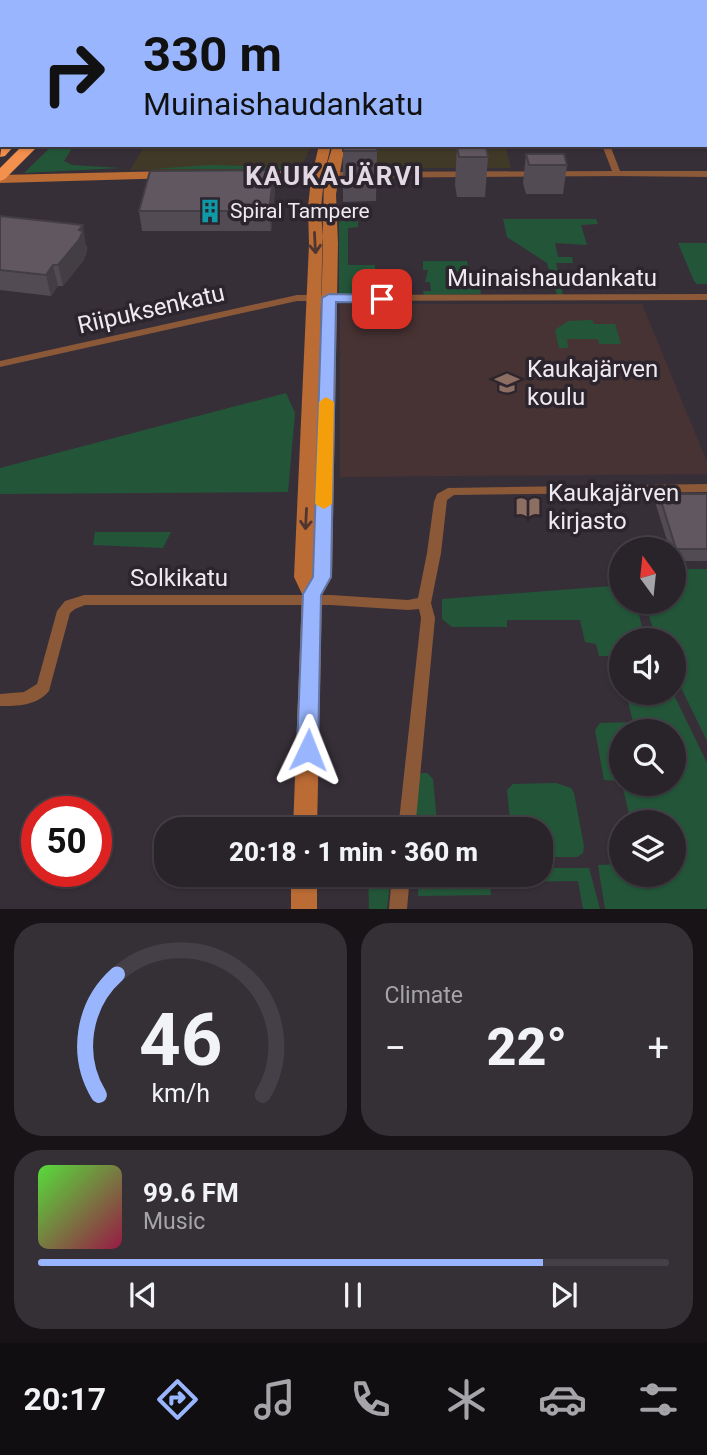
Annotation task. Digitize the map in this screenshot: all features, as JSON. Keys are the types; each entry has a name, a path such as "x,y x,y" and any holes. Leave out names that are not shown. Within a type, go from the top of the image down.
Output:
{"highway":[{"path":"0,177 30,147"}],"main road":[{"path":"324,175 325,147"},
{"path":"305,817 312,597 322,577 321,298 312,211 324,175 338,147"},
{"path":"0,177 183,175"},
{"path":"235,175 324,175"},
{"path":"304,887 304,909"}],"street":[{"path":"607,147 617,174"},
{"path":"324,175 707,174"},
{"name":"Muinaishaudankatu","path":"321,298 707,297"},
{"name":"Riipuksenkatu","path":"0,364 298,298 321,298"},
{"path":"407,817 428,618 424,603 442,497 452,491 707,488"},
{"name":"Solkikatu","path":"0,700 20,700 37,696 44,687 64,611 70,605 84,600 312,597 408,605 424,603"},
{"path":"398,909 400,887"}],"shaded area":[{"path":"144,147 310,147 306,158 296,170 130,170"},
{"path":"352,147 506,147 511,168 364,168"},
{"name":"Kaukajärven koulu","path":"340,304 642,304 707,462 707,474 340,477"}],"green space":[{"path":"51,147 73,147 64,161 72,165 121,168 24,173"},
{"path":"210,165 291,167 296,169 153,169"},
{"path":"503,219 596,219 598,224 581,225 587,245 555,243 558,257 572,257 573,263 556,263 563,295 557,295 547,263 507,237"},
{"path":"358,220 358,227 348,228 348,265 375,265 375,295 339,294 339,222"},
{"path":"678,243 707,243 707,284 697,284 694,281"},
{"path":"423,261 467,261 469,275 478,275 481,294 424,295 423,291 431,291 430,282 425,282 428,270 423,270"},
{"path":"592,320 594,324 615,324 621,344 599,344 598,339 567,339 568,348 559,348 555,330 568,321"},
{"path":"286,393 295,413 288,492 0,494 0,468"},
{"path":"95,532 171,532 163,548 93,545"},
{"path":"686,569 707,569 707,741 686,698 686,628 653,628 648,614 686,614"},
{"path":"609,586 609,614 639,614 642,628 609,628 609,656 599,656 596,644 585,642 580,620 507,620 507,627 452,627 442,619 442,599"},
{"path":"629,705 679,705 686,719 632,719"},
{"path":"686,720 707,763 707,909 605,909 598,865 609,865 609,887 686,887 686,810 628,810 625,796 686,796"},
{"path":"600,723 609,723 609,780 604,780 595,730"},
{"path":"427,773 433,779 437,817 415,817 419,776"},
{"path":"556,783 571,788 584,846 583,853 577,857 553,857 553,817 510,817 507,790 513,784"},
{"path":"553,868 589,868 600,909 583,909 578,881 553,881"},
{"path":"368,887 390,887 387,909 369,909"},
{"path":"418,887 490,887 491,895 418,896"}],"building":[{"path":"343,147 376,147 377,151 343,151"},
{"path":"457,147 486,147 488,157 459,157"},
{"path":"526,154 564,154 567,165 529,165"},
{"path":"274,170 269,211 139,211 150,171"},
{"path":"0,216 83,225 79,230 83,231 79,240 58,265 53,265 46,275 0,270"},
{"path":"659,494 707,494 707,549 686,549 686,537 672,537"}],"slow traffic":[{"path":"324,504 326,402"}],"place":[{"name":"Spiral Tampere","path":"210,211"},
{"name":"Kaukajärven koulu","path":"507,383"},
{"name":"Kaukajärven kirjasto","path":"528,507"}],"district":[{"name":"KAUKAJÄRVI","path":"334,176"}],"route":[{"path":"308,750 312,594 322,577 329,298 382,299"}]}
